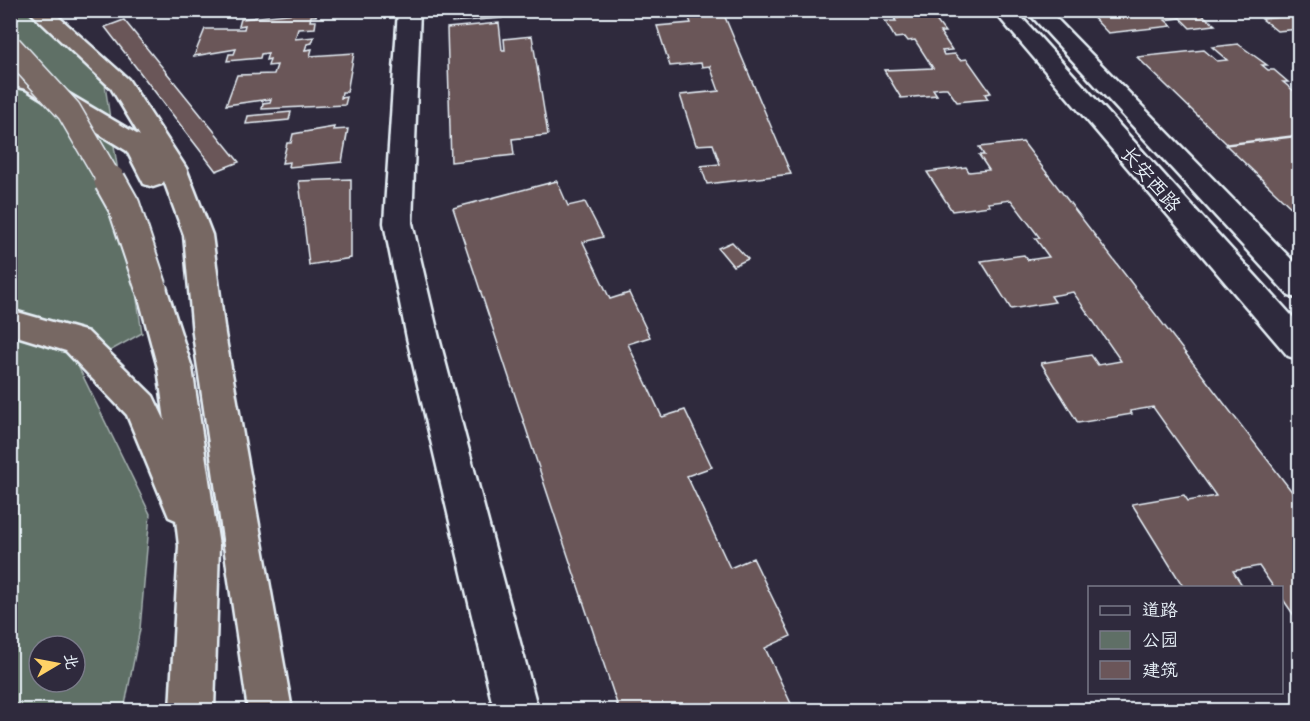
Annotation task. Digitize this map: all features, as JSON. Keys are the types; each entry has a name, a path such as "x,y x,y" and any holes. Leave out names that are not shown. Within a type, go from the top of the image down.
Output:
{"highway":[{"path":"38,10 120,84 173,168 198,234 209,334 270,711"},
{"path":"10,47 69,111 124,206 175,368 198,546 192,711"},
{"path":"10,78 34,83 138,146 176,227 209,334"},
{"path":"10,322 77,341 141,406 198,546"}],"main road":[{"path":"409,10 398,223 423,338 516,711"},
{"name":"长安西路","path":"1004,10 1299,347"},
{"name":"长安西路","path":"1036,10 1299,288"}],"green space":[{"path":"10,11 27,11 57,36 105,85 142,333 79,368 150,514 140,629 124,710 11,710"}],"building":[{"path":"450,10 501,10 502,18 452,22"},
{"path":"722,10 791,174 707,184 701,166 720,164 713,144 696,145 680,95 719,91 710,66 702,67 701,63 670,66 657,26 691,23 686,11"},
{"path":"893,10 924,10 931,20 935,19 945,32 940,32 952,50 942,51 944,55 955,54 960,60 967,59 991,93 985,94 988,99 957,102 947,88 933,89 937,95 901,98 884,70 933,68 915,40 908,41 905,37 895,38 885,21 896,21 894,18 898,18"},
{"path":"1086,10 1196,10 1215,25 1190,28 1180,18 1165,20 1172,26 1108,33"},
{"path":"317,11 316,16 311,16 310,21 316,21 315,28 298,29 295,39 314,37 305,50 312,49 310,56 354,53 347,92 342,92 341,98 347,97 345,105 262,109 263,103 270,102 271,99 226,105 237,75 274,74 277,65 268,66 270,59 266,60 268,53 261,54 260,58 227,61 229,54 234,54 236,49 194,56 205,29 244,29 245,25 239,26 241,19"},
{"path":"1300,15 1300,29 1277,31 1262,19"},
{"path":"124,20 239,162 216,171 105,27"},
{"path":"499,23 502,50 505,50 504,39 532,36 548,135 512,139 514,155 451,162 447,28"},
{"path":"1238,44 1267,65 1262,65 1268,70 1274,70 1288,82 1283,82 1294,91 1300,91 1300,135 1227,144 1137,57 1204,50 1217,61 1227,60 1212,47"},
{"path":"291,112 289,120 246,124 248,116"},
{"path":"334,127 333,130 348,129 342,162 289,167 290,162 282,163 287,143 291,143 293,134"},
{"path":"1300,136 1300,216 1226,145"},
{"path":"1023,142 1300,502 1300,624 1283,599 1283,586 1273,586 1259,566 1233,571 1243,586 1183,586 1132,504 1184,495 1188,501 1216,496 1153,407 1130,411 1132,414 1078,423 1041,363 1091,355 1098,365 1121,361 1073,292 1051,296 1055,302 1011,309 981,261 1024,255 1028,260 1049,257 1035,238 1040,238 1011,200 988,203 990,206 952,211 927,172 966,167 969,172 989,170 979,155 984,155 979,147"},
{"path":"351,179 351,258 309,265 299,181"},
{"path":"557,181 568,206 585,202 603,237 583,242 610,299 629,293 650,337 628,344 662,417 685,410 712,467 687,476 730,568 753,558 791,636 765,648 794,710 619,710 453,208"},
{"path":"732,242 748,259 733,266 718,248"}]}
